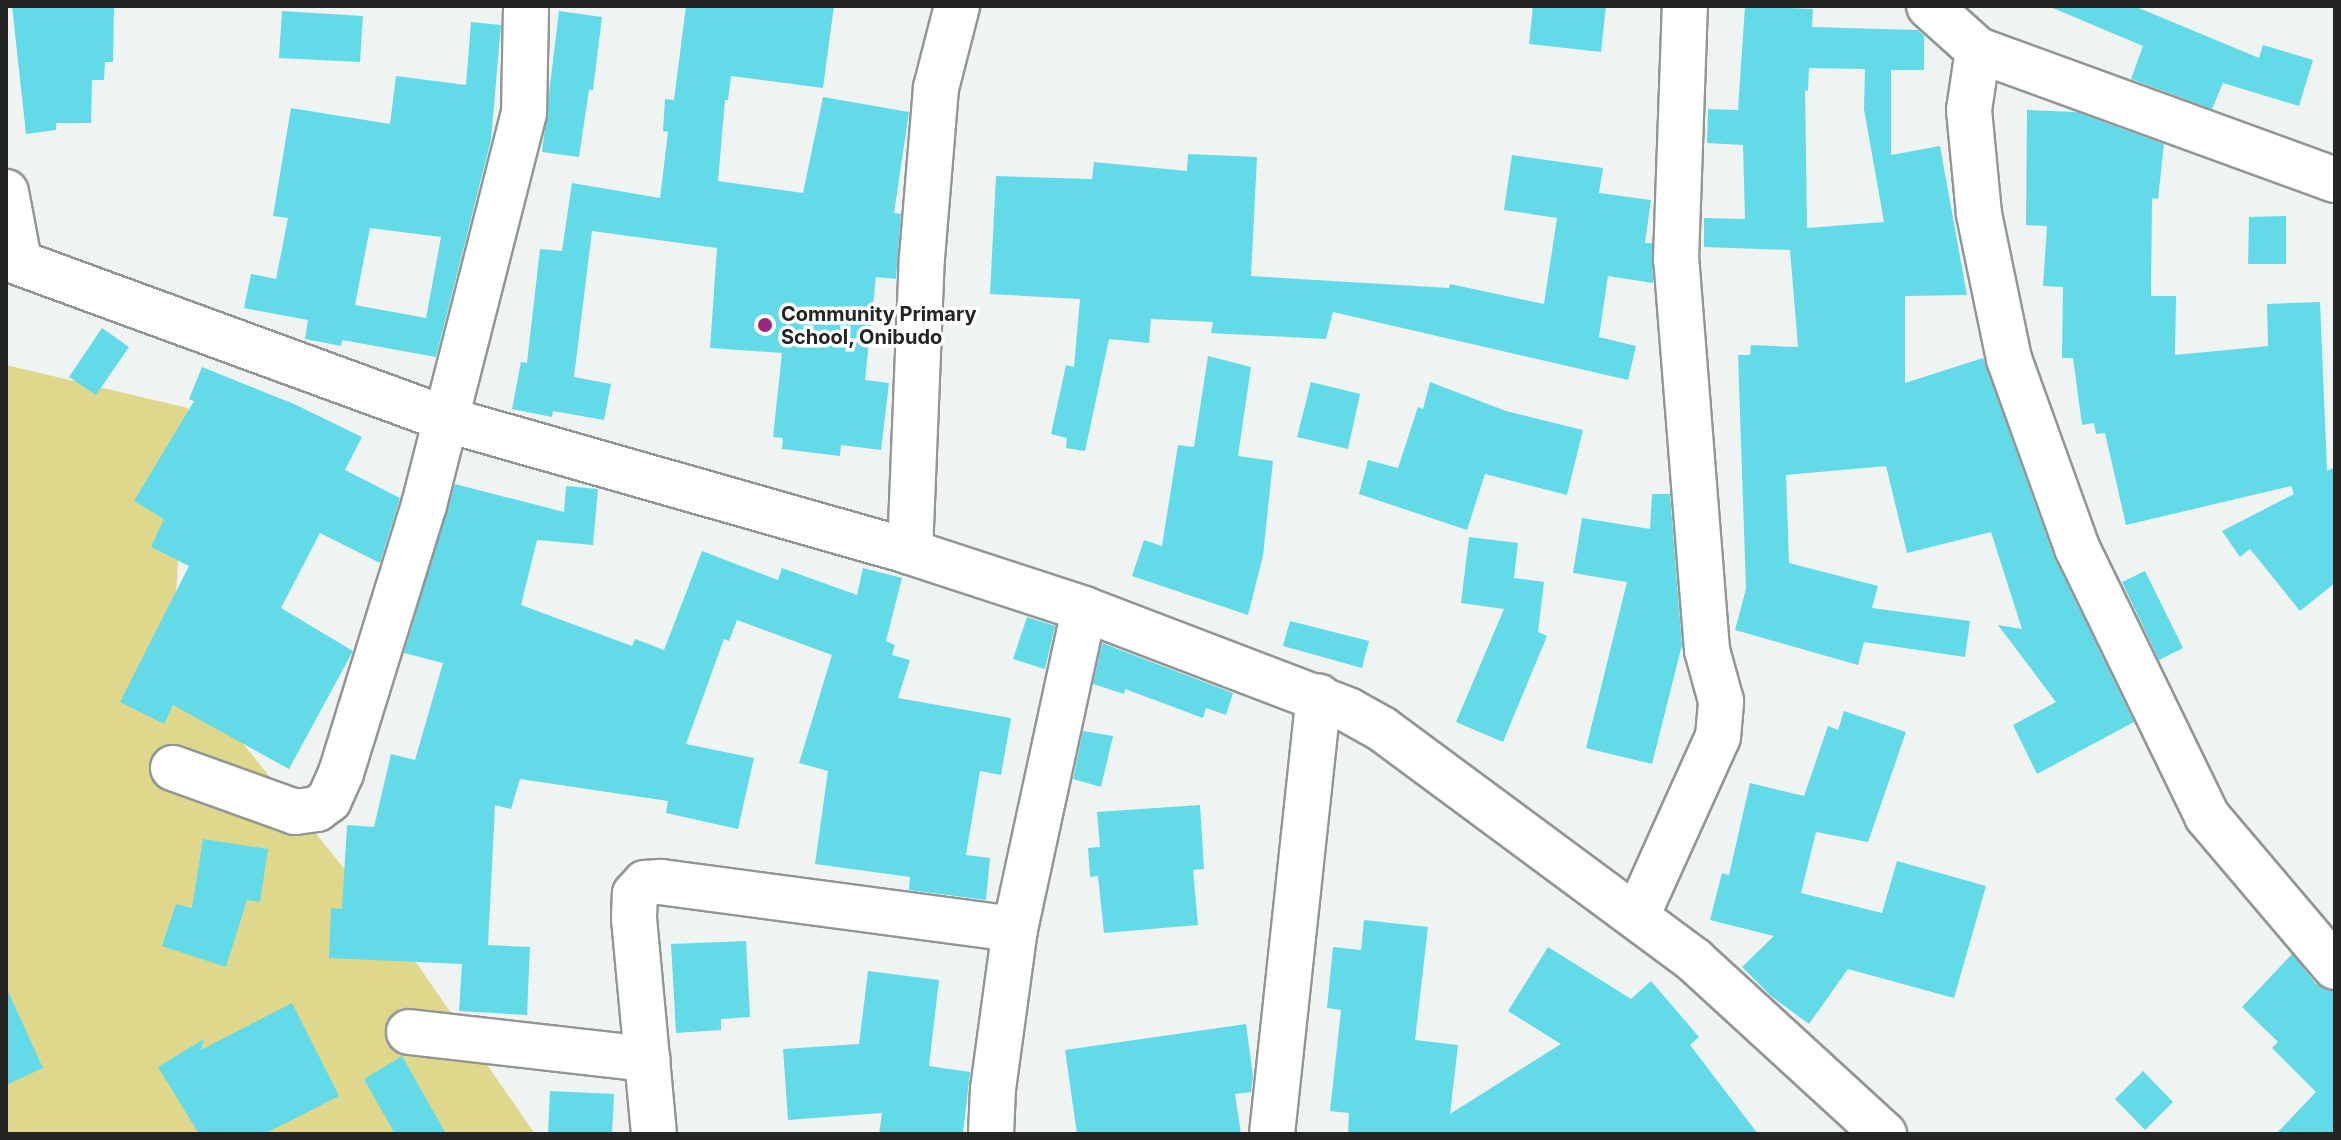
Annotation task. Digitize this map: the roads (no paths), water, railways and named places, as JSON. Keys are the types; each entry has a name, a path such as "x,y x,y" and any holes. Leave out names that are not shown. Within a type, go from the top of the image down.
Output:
{"street":[{"path":"173,768 295,812 317,809 329,800 346,758 448,420 524,113 526,6"},
{"path":"910,552 922,258 936,88 957,6"},
{"path":"1637,916 1718,737 1721,701 1707,650 1676,260 1685,6"},
{"path":"1929,6 1978,50 2335,180"},
{"path":"1978,50 1969,110 1979,214 2009,359 2077,548 2207,816 2335,967"},
{"path":"6,192 12,259 448,420 910,552 1084,609 1319,697 1382,729 1694,960 1884,1134"},
{"path":"991,1134 993,1089 1015,929 1084,609"},
{"path":"1272,1134 1319,697"},
{"path":"654,1134 634,918 635,894 645,883 661,882 1015,929"},
{"path":"409,1032 647,1059"}],"place":[{"name":"Community Primary School, Onibudo","path":"765,325"}]}
